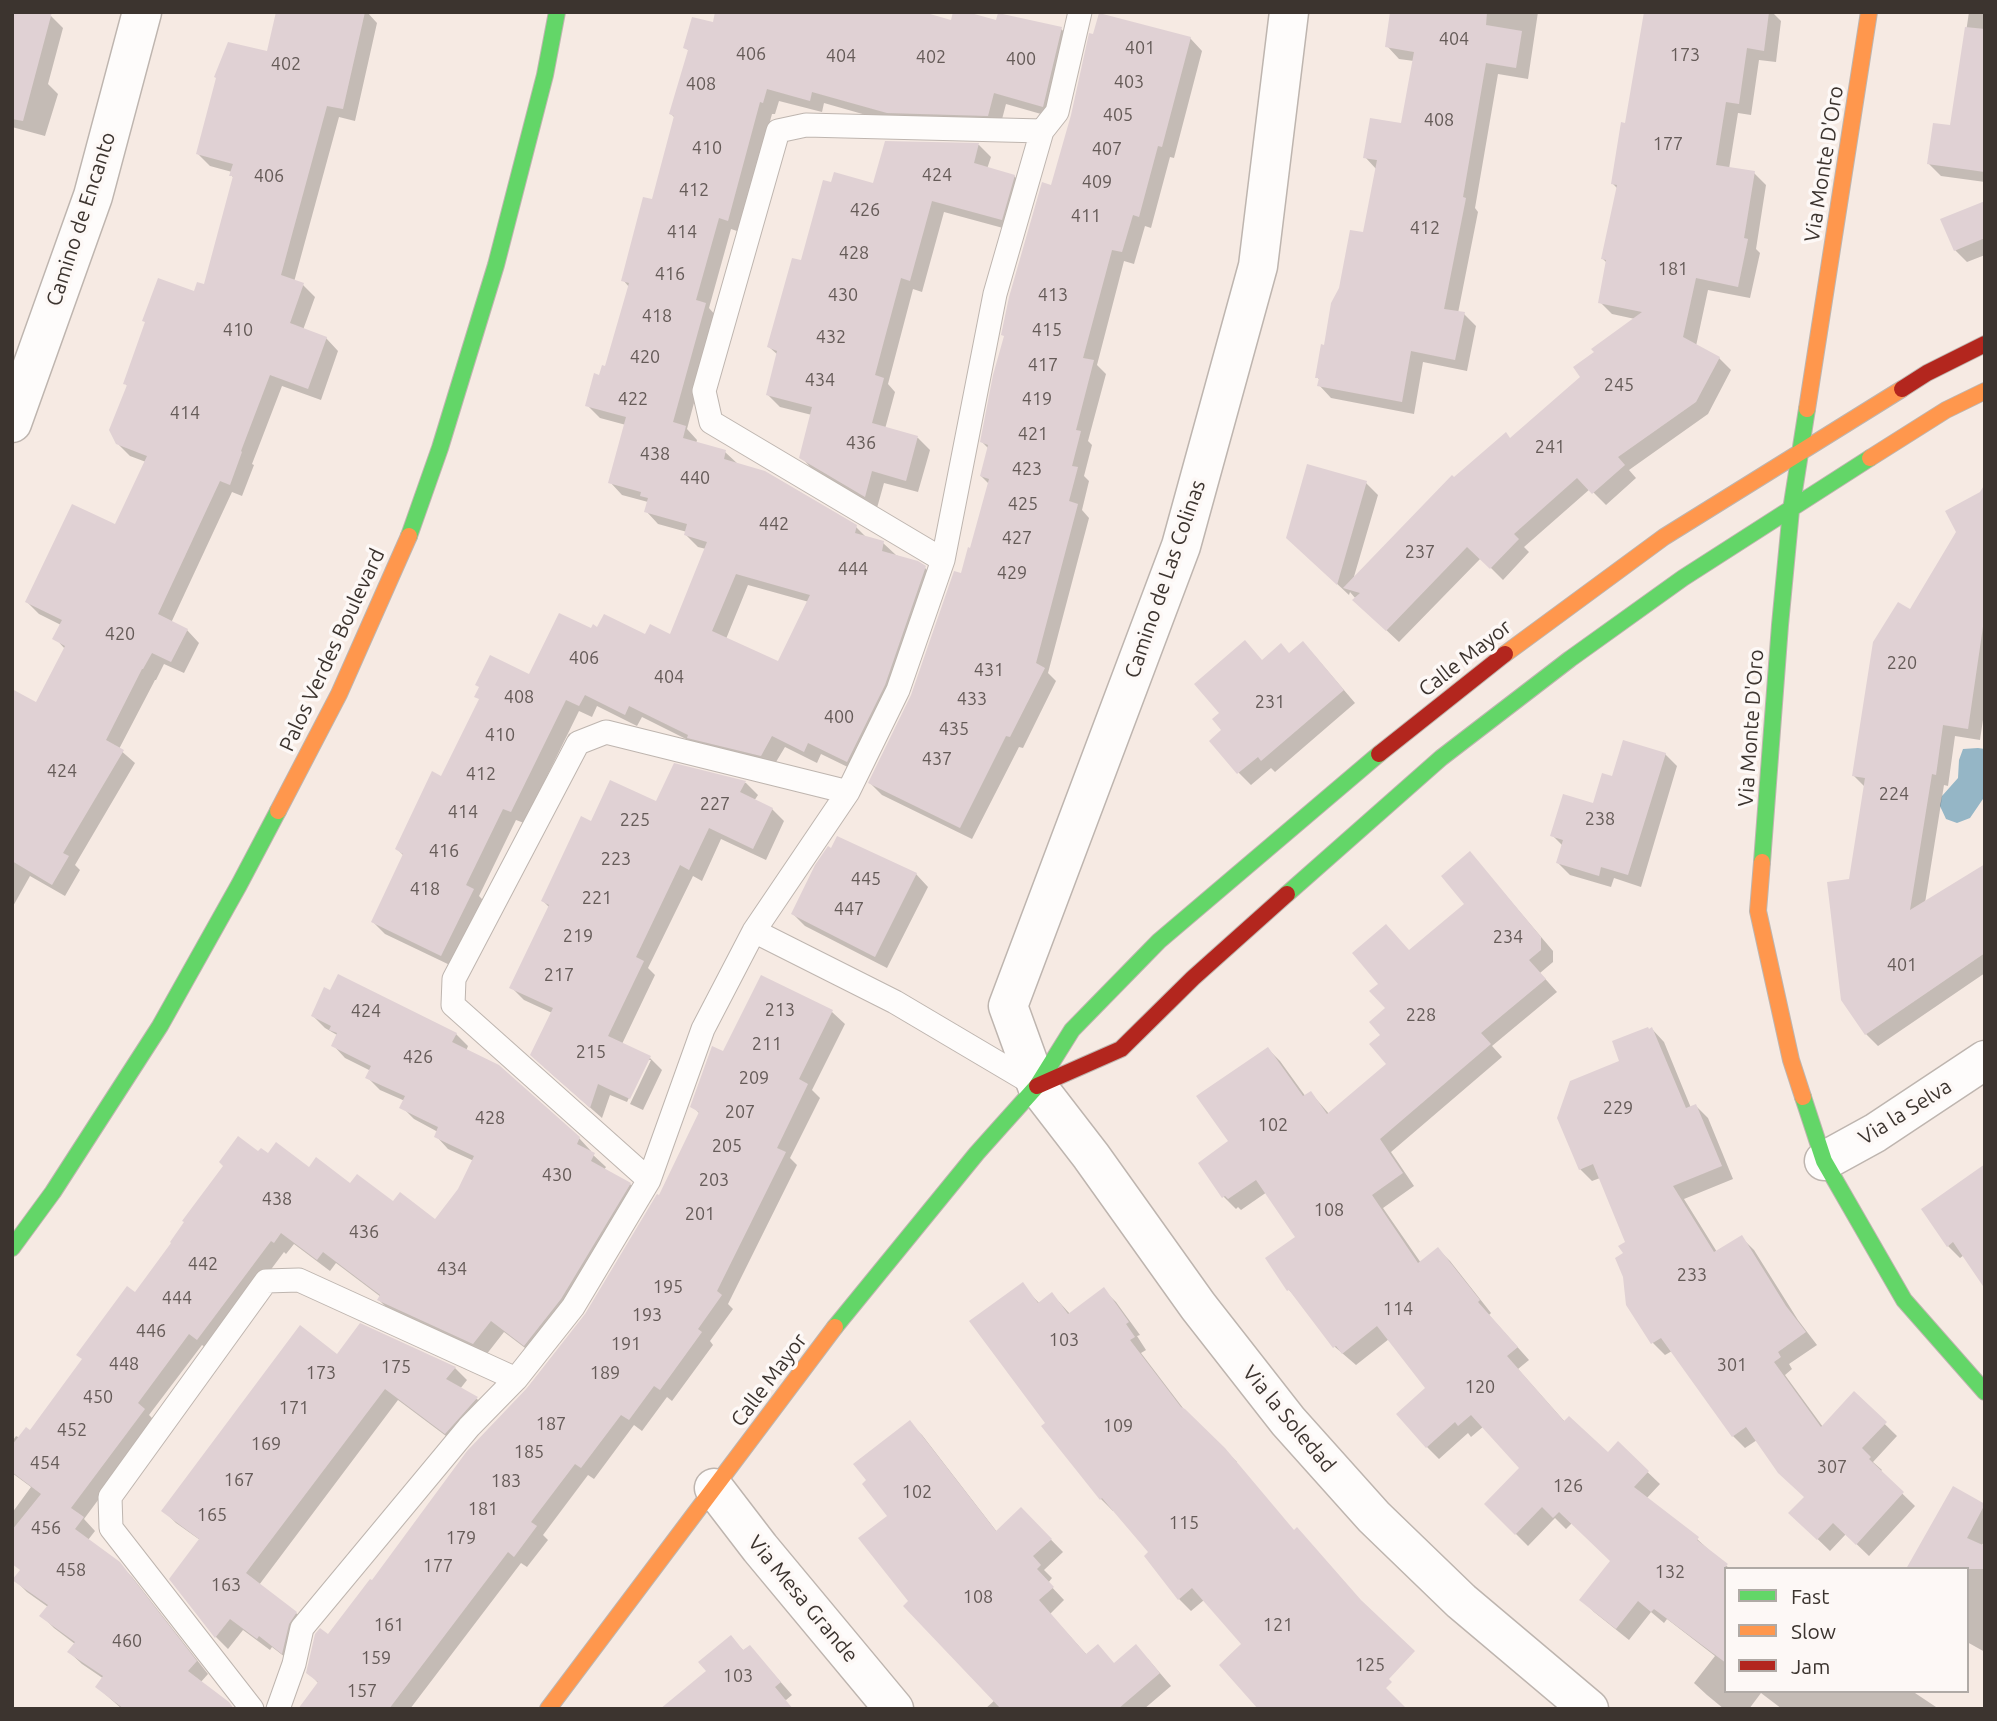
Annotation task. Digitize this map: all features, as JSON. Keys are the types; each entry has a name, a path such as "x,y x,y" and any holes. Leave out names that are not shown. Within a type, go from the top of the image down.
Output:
{"street":[{"name":"Camino de Encanto","path":"12,423 93,196 142,12"},
{"name":"Palos Verdes Boulevard","path":"12,1248 53,1192 160,1026 239,885 339,694 411,532 440,448 496,265 545,75 557,12"},
{"name":"Camino de Las Colinas","path":"1037,1086 1008,1006 1181,546 1258,266 1289,12"},
{"name":"Via Monte D'Oro","path":"1869,12 1791,510 1758,911 1791,1060 1824,1161 1904,1300 1985,1392"},
{"name":"Calle Mayor","path":"548,1709 824,1342 977,1153 1037,1086 1072,1030 1159,941 1412,726 1542,625 1664,537 1927,373 1985,344"},
{"name":"Calle Mayor","path":"1037,1086 1121,1049 1193,978 1441,758 1570,659 1671,586 1946,410 1985,391"},
{"name":"Via la Selva","path":"1824,1161 1875,1133 1985,1060"},
{"name":"Via la Soledad","path":"1037,1086 1091,1156 1198,1306 1288,1421 1374,1517 1461,1601 1589,1709"},
{"name":"Via Mesa Grande","path":"714,1488 760,1548 894,1709"}],"lane":[{"path":"278,1709 294,1664 302,1628 469,1427 516,1379 573,1307 649,1180 703,1029 754,931 848,792 898,690 943,560 995,294 1042,131 1057,112 1080,12"},
{"path":"943,560 712,422 704,391 778,131 806,125 1042,131"},
{"path":"649,1180 453,1005 454,979 578,743 606,732 848,792"},
{"path":"754,931 895,1002 1037,1086"},
{"path":"252,1709 111,1528 110,1497 266,1281 299,1280 516,1379"}],"water":[{"path":"1963,749 1985,749 1985,796 1970,818 1957,823 1946,819 1940,806 1942,796 1958,778"}],"building":[{"path":"12,12 52,12 23,121 12,119"},
{"path":"276,12 365,12 343,109 327,106 281,275 304,283 290,323 327,337 308,389 270,375 230,485 220,481 158,614 188,629 171,662 152,653 142,669 106,740 124,750 63,853 69,856 52,885 12,861 12,689 36,702 65,646 52,639 62,620 25,602 72,504 115,524 147,456 116,444 109,430 127,385 123,384 158,278 194,291 197,282 204,284 233,176 229,176 233,164 196,154 216,78 214,77 228,42 267,51"},
{"path":"715,12 923,12 951,20 953,12 967,12 996,20 998,13 1062,27 1043,107 994,93 988,116 887,113 812,92 810,101 767,89 763,103 760,102 728,221 719,218 696,300 706,303 673,422 686,426 683,438 726,450 724,459 765,471 857,525 855,533 884,541 882,551 918,561 926,566 885,685 847,762 808,743 804,752 772,736 761,756 687,738 688,735 629,706 625,715 585,695 579,706 566,700 511,812 503,809 466,885 474,889 441,956 371,922 403,854 395,849 432,771 441,776 479,699 474,697 479,687 475,685 490,655 529,674 559,613 591,628 593,624 597,627 604,614 645,634 650,624 670,634 707,542 684,535 687,524 644,512 648,498 640,496 641,492 608,483 626,417 585,406 594,373 599,375 602,365 605,366 629,283 621,281 643,197 652,199 674,116 669,114 688,50 683,48 692,17 713,22","holes":["736,574 810,595 778,661 712,631"]},
{"path":"1390,12 1487,12 1486,25 1522,31 1516,68 1486,63 1463,197 1466,198 1444,309 1465,312 1455,360 1411,351 1402,402 1317,386 1319,378 1315,378 1331,303 1339,288 1350,230 1363,232 1377,160 1363,158 1370,118 1401,123 1414,52 1385,47"},
{"path":"1644,12 1769,12 1764,51 1747,48 1739,104 1726,102 1716,165 1755,171 1744,238 1748,239 1738,287 1696,278 1683,337 1720,357 1696,402 1618,457 1625,465 1592,494 1577,478 1514,534 1519,539 1490,569 1467,547 1386,631 1352,600 1360,593 1343,588 1452,475 1454,477 1506,432 1510,438 1580,377 1573,367 1594,352 1591,349 1642,312 1598,303 1606,260 1601,259 1617,185 1611,184 1621,122 1625,123"},
{"path":"1099,13 1191,37 1162,147 1158,146 1139,217 1133,215 1122,252 1112,250 1083,358 1094,360 1076,430 1081,431 1072,466 1078,467 1069,501 1078,504 1036,663 1045,668 1010,737 1006,736 960,828 868,783 911,695 954,571 961,573 968,547 970,548 989,479 980,476 988,445 980,442 993,375 1004,336 1001,335 1009,297 1042,182 1051,185 1071,115 1089,33 1093,34"},
{"path":"1965,27 1985,29 1985,172 1927,164 1933,123 1950,125"},
{"path":"885,141 979,143 974,163 1015,175 1002,220 932,201 910,281 901,278 875,375 884,378 872,423 918,436 906,481 872,471 865,497 799,458 812,407 766,395 777,351 767,347 792,258 801,260 823,180 831,182 834,172 873,183"},
{"path":"1985,201 1985,238 1954,251 1940,219"},
{"path":"1307,464 1367,481 1337,585 1286,538"},
{"path":"1985,484 1985,613 1968,729 1943,725 1936,775 1932,774 1910,910 1985,864 1985,953 1865,1035 1841,1000 1827,882 1849,879 1865,778 1852,776 1873,642 1898,602 1910,609 1956,532 1945,511 1980,492"},
{"path":"1245,640 1262,660 1281,643 1289,653 1303,641 1344,690 1261,761 1258,757 1237,774 1209,741 1221,730 1212,719 1219,713 1194,684"},
{"path":"1623,740 1666,753 1628,875 1601,867 1599,876 1556,863 1563,840 1550,836 1563,794 1593,803 1602,773 1612,776"},
{"path":"674,763 746,781 740,792 773,808 753,849 709,828 689,870 680,865 636,957 644,961 608,1036 651,1056 630,1099 598,1084 590,1108 530,1055 553,1008 509,988 549,905 541,901 581,816 591,821 610,780 656,801"},
{"path":"837,836 917,873 875,957 791,914 815,865 828,846 831,848"},
{"path":"1470,851 1541,937 1541,950 1529,960 1546,979 1481,1033 1491,1044 1380,1139 1403,1173 1372,1195 1418,1263 1438,1247 1480,1300 1478,1302 1518,1347 1507,1356 1564,1421 1569,1416 1608,1452 1618,1441 1649,1471 1634,1487 1699,1537 1697,1540 1728,1564 1724,1567 1724,1662 1654,1609 1651,1612 1638,1601 1616,1629 1579,1600 1610,1561 1559,1512 1553,1518 1542,1507 1515,1535 1484,1504 1519,1468 1471,1415 1458,1426 1455,1422 1426,1448 1396,1414 1425,1388 1377,1326 1342,1354 1336,1346 1333,1348 1289,1290 1287,1291 1265,1258 1295,1237 1256,1180 1228,1199 1225,1196 1222,1198 1198,1163 1228,1141 1196,1096 1268,1047 1303,1096 1311,1091 1327,1114 1386,1064 1369,1044 1380,1035 1369,1022 1385,1008 1369,991 1378,984 1352,953 1386,924 1409,950 1464,904 1441,876"},
{"path":"338,974 457,1033 452,1042 499,1065 580,1137 577,1144 595,1153 591,1161 631,1183 561,1299 524,1346 491,1321 473,1344 377,1300 380,1295 323,1252 317,1260 281,1233 274,1243 271,1241 197,1340 189,1334 138,1403 145,1409 71,1508 84,1517 75,1529 120,1562 197,1661 188,1671 229,1702 234,1709 124,1709 95,1687 103,1676 67,1652 75,1642 39,1616 48,1605 12,1580 20,1570 12,1564 12,1530 41,1494 12,1472 12,1445 26,1427 30,1430 82,1359 76,1355 127,1286 135,1292 171,1243 184,1222 182,1221 223,1166 219,1162 238,1136 258,1151 261,1148 268,1153 276,1142 309,1167 316,1157 350,1183 357,1174 393,1201 400,1192 435,1219 458,1189 474,1156 434,1137 438,1127 399,1108 405,1096 365,1078 371,1066 331,1046 337,1033 329,1030 331,1026 311,1016 324,987 330,990"},
{"path":"761,975 833,1010 799,1079 808,1084 777,1148 786,1152 717,1291 722,1295 698,1329 702,1332 660,1390 654,1386 629,1420 621,1415 581,1468 575,1464 531,1522 537,1526 514,1557 508,1552 389,1709 298,1709 318,1682 306,1673 315,1634 320,1628 328,1634 370,1579 372,1580 467,1451 527,1388 585,1314 657,1194 659,1195 699,1112 690,1107 712,1046 723,1051"},
{"path":"1652,1027 1686,1108 1696,1104 1722,1166 1673,1186 1714,1252 1742,1235 1786,1306 1806,1332 1778,1352 1781,1357 1774,1362 1821,1427 1854,1391 1887,1422 1862,1448 1871,1457 1869,1459 1904,1492 1856,1545 1833,1523 1817,1540 1788,1513 1804,1497 1778,1473 1746,1427 1732,1437 1661,1338 1651,1344 1626,1305 1623,1277 1615,1258 1623,1253 1618,1246 1625,1242 1593,1164 1579,1170 1557,1118 1570,1081 1619,1061 1612,1041"},
{"path":"1985,1164 1985,1289 1953,1242 1947,1247 1921,1209"},
{"path":"1023,1282 1038,1303 1052,1292 1068,1314 1104,1287 1129,1322 1126,1324 1135,1337 1130,1340 1181,1407 1225,1448 1294,1530 1297,1527 1361,1600 1415,1651 1389,1679 1392,1682 1386,1688 1407,1709 1258,1709 1219,1665 1241,1644 1192,1588 1178,1600 1144,1556 1148,1552 1102,1498 1100,1500 1041,1426 1045,1423 969,1321"},
{"path":"360,1323 456,1367 446,1379 478,1397 445,1434 385,1389 246,1573 297,1612 289,1624 282,1654 230,1619 215,1638 169,1579 199,1539 161,1511 300,1325 337,1354"},
{"path":"910,1420 996,1531 1021,1507 1052,1539 1033,1556 1041,1565 1037,1569 1054,1587 1039,1600 1086,1654 1098,1644 1114,1663 1136,1644 1160,1673 1118,1709 1001,1709 903,1606 908,1601 858,1538 887,1516 862,1484 866,1480 853,1464"},
{"path":"1953,1486 1985,1504 1967,1538 1985,1546 1985,1569 1907,1567"},
{"path":"731,1635 743,1650 750,1645 781,1682 775,1687 793,1709 660,1709 706,1671 698,1662"}],"traffic: fast":[{"path":"409,536 440,448 496,265 545,75 557,12"},
{"path":"1762,862 1791,510 1807,409"},
{"path":"1287,894 1441,758 1570,659 1683,578 1870,458"},
{"path":"835,1327 977,1153 1037,1086 1072,1030 1159,941 1379,754"},
{"path":"12,1248 53,1192 160,1026 278,811"},
{"path":"1803,1097 1824,1161 1904,1300 1985,1392"}],"traffic: slow":[{"path":"1807,409 1869,12"},
{"path":"1505,654 1664,537 1902,389"},
{"path":"1870,458 1946,410 1985,391"},
{"path":"278,811 339,694 409,536"},
{"path":"1762,862 1758,911 1791,1060 1803,1097"},
{"path":"548,1709 835,1327"}],"traffic: jam":[{"path":"1902,389 1927,373 1985,344"},
{"path":"1379,754 1505,654"},
{"path":"1037,1086 1121,1049 1193,978 1287,894"}]}
